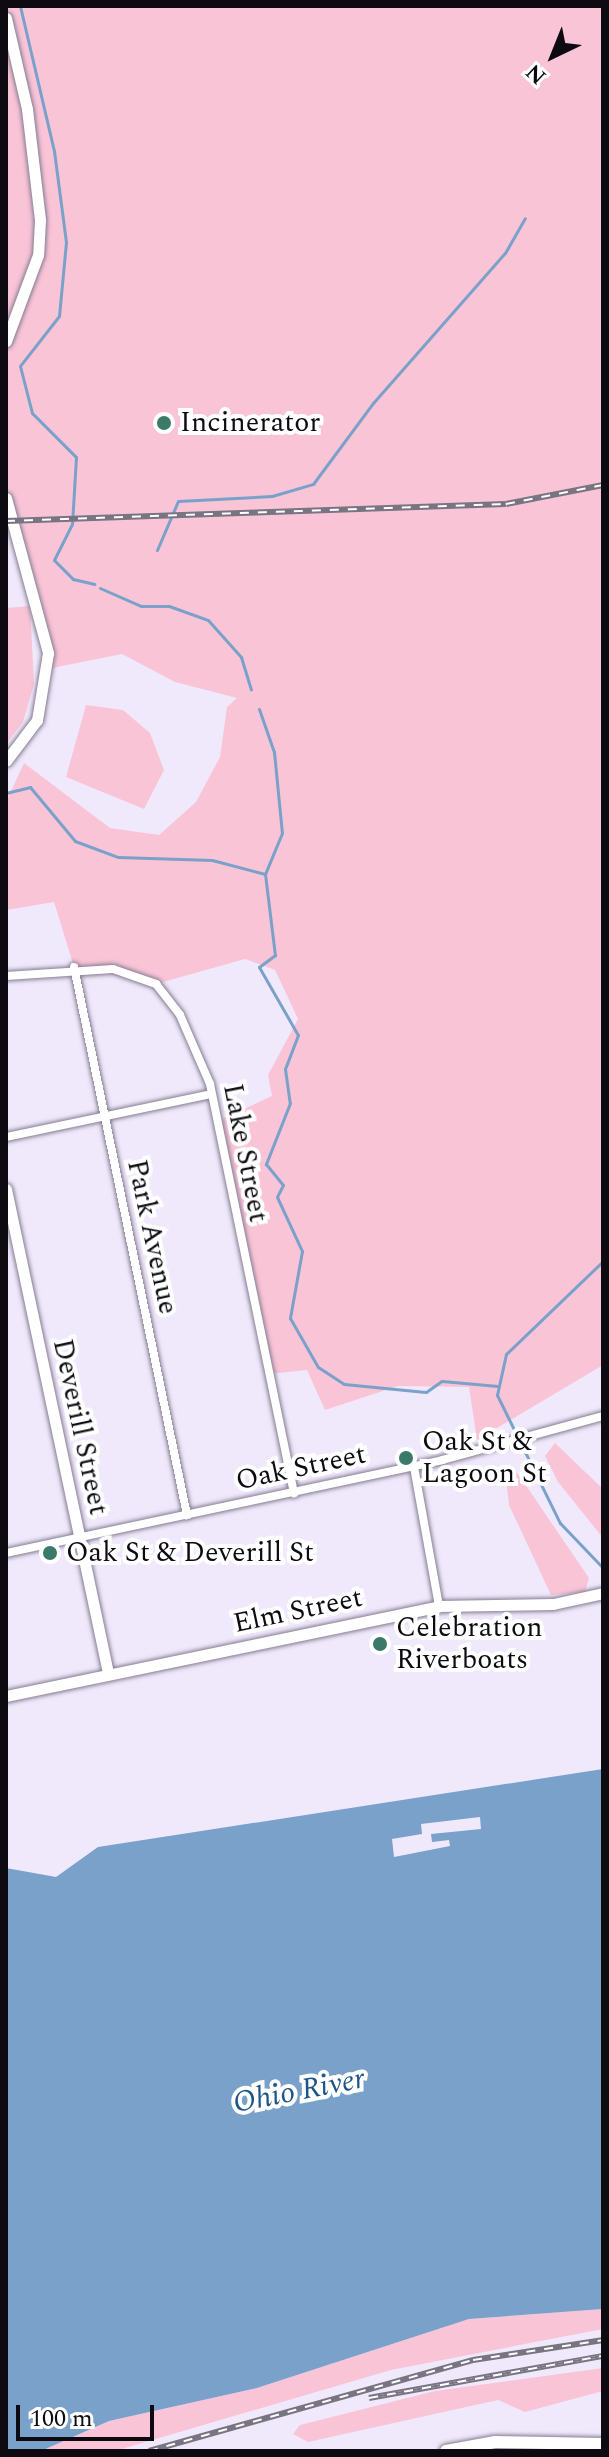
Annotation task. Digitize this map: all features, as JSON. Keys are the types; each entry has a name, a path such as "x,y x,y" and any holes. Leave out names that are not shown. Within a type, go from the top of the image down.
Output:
{"main road":[{"path":"6,18 27,109 40,220 38,255 6,341"},
{"path":"6,761 37,720 48,653 7,502"},
{"name":"Deverill Street","path":"6,1189 108,1674"},
{"name":"Elm Street","path":"6,1696 439,1606 553,1604 603,1593"},
{"path":"446,2451 495,2442 603,2444"}],"street":[{"name":"Lake Street","path":"6,976 74,967 113,969 156,984 180,1015 211,1094 294,1493"},
{"name":"Park Avenue","path":"74,967 187,1515"},
{"path":"6,1137 211,1094"},
{"name":"Oak Street","path":"6,1553 414,1467 603,1416"},
{"path":"414,1467 439,1606"}],"shaded area":[{"path":"6,6 603,6 603,1365 477,1440 469,1387 398,1386 325,1410 307,1370 268,1374 216,1122 272,1096 268,1075 298,1019 275,970 245,959 156,984 74,967 54,902 6,910 6,802 24,763 110,828 159,835 196,802 220,757 227,707 237,698 175,682 122,654 47,669 32,576 6,493"},
{"path":"30,606 34,684 23,722 6,744 6,608"},
{"path":"86,705 123,710 150,733 164,770 144,809 66,777"},
{"path":"555,1443 603,1489 603,1538 558,1482 545,1456"},
{"path":"512,1465 589,1578 585,1592 551,1595 509,1505 505,1470"},
{"path":"603,2309 603,2329 391,2370 115,2451 41,2451 109,2421 257,2388 469,2319"},
{"path":"603,2368 603,2391 525,2412 498,2400 308,2442 293,2434 300,2425 435,2391"}],"water":[{"name":"Ohio River","path":"603,1769 603,2309 469,2319 257,2388 109,2421 41,2451 6,2451 6,1868 56,1877 98,1847"}],"pier":[{"path":"480,1817 481,1829 431,1834 432,1842 449,1840 450,1846 394,1857 392,1839 422,1834 421,1824"}],"waterway":[{"path":"20,6 54,151 66,242 59,316 20,366 32,413 76,457 72,524 54,560 73,579 94,584"},
{"path":"157,550 178,501 272,496 313,484 373,403 505,253 525,218"},
{"path":"100,588 141,606 169,606 208,620 241,657 251,689"},
{"path":"259,709 274,752 282,833 265,874 275,955 259,967 298,1035 285,1069 290,1103 266,1164 283,1185 277,1197 302,1251 290,1318 318,1367 344,1384 426,1392 442,1381 498,1386"},
{"path":"6,793 30,787 75,841 118,857 212,860 265,874"},
{"path":"603,1261 506,1354 497,1395 560,1523 603,1568"}],"railway":[{"path":"6,521 506,504 603,485"},
{"path":"149,2451 473,2360 603,2340"},
{"path":"369,2398 603,2356"}],"place":[{"name":"Incinerator","path":"164,423"},
{"name":"Oak St & Lagoon St","path":"406,1458"},
{"name":"Oak St & Deverill St","path":"50,1553"},
{"name":"Celebration Riverboats","path":"380,1644"}]}
